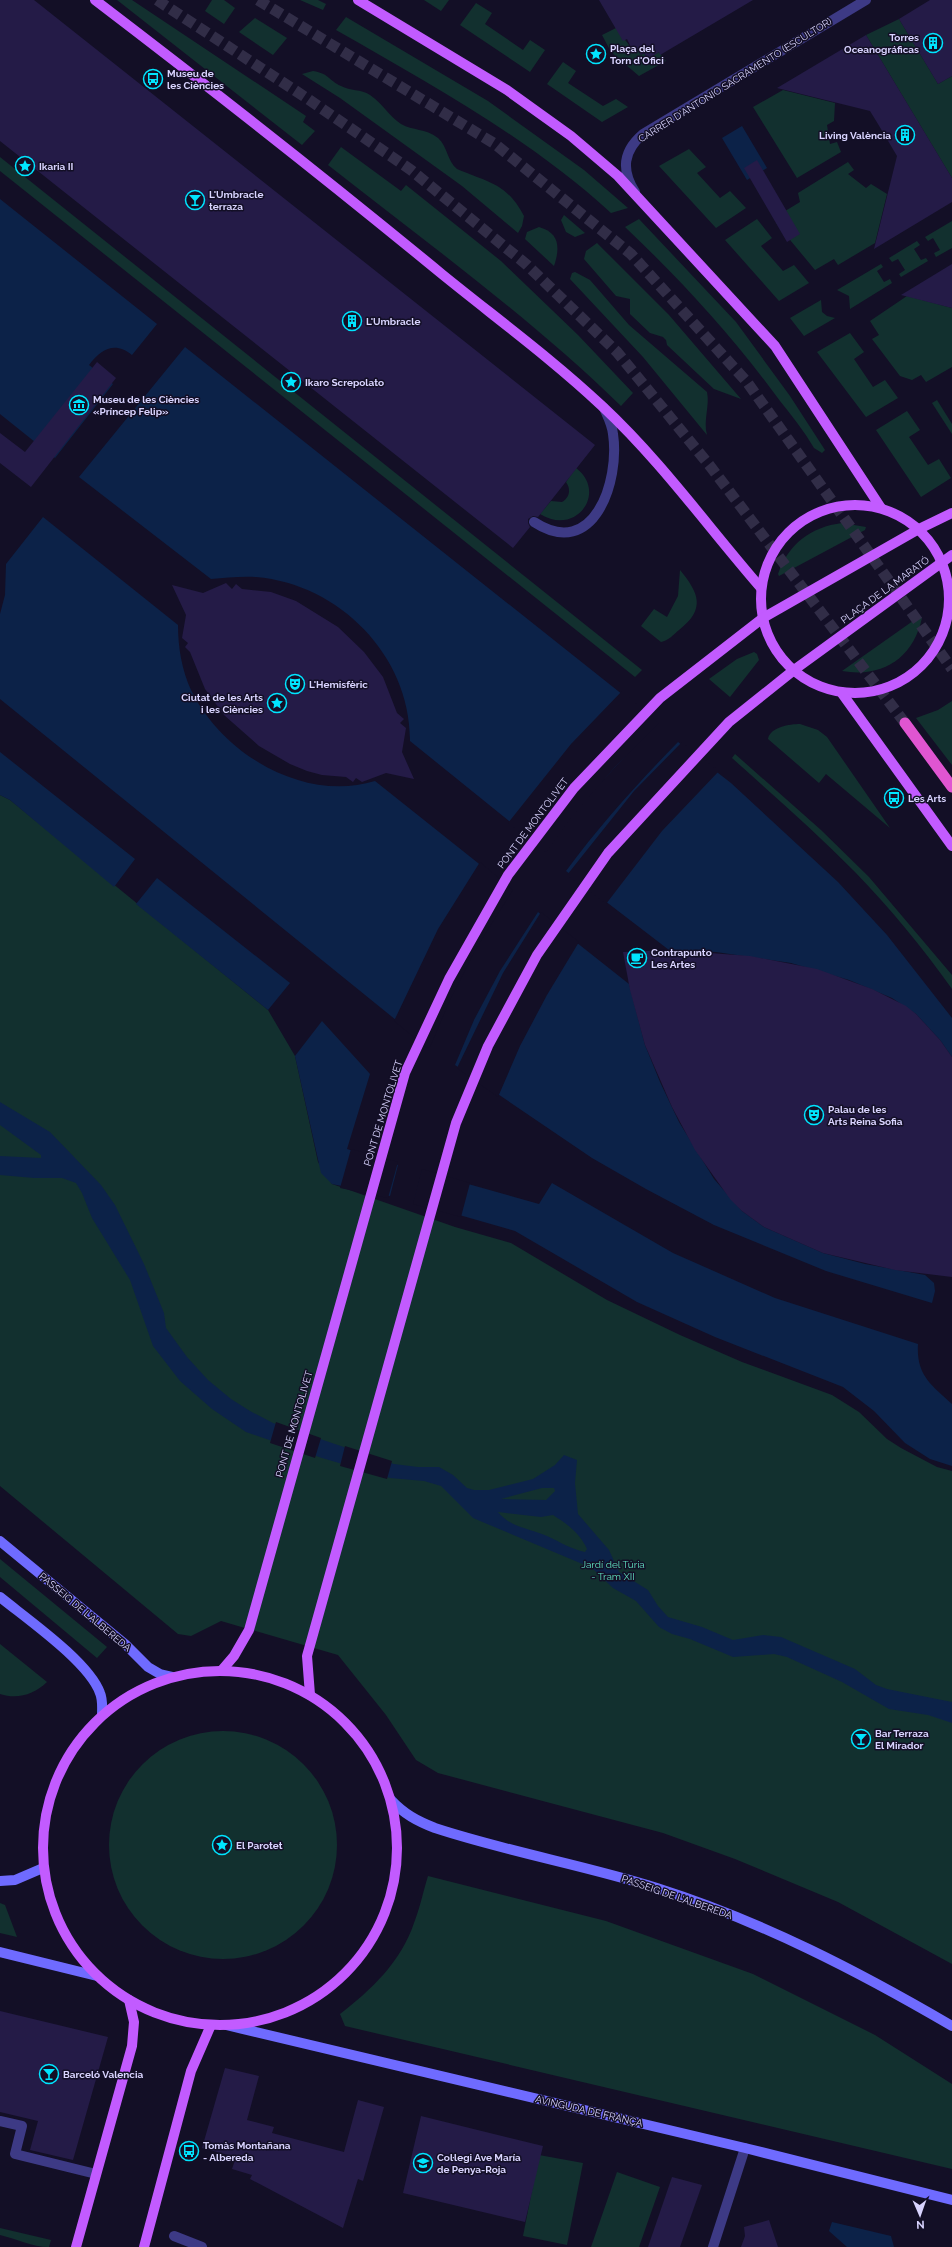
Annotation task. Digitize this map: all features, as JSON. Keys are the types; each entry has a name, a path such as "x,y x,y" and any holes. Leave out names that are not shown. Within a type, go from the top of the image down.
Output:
{"highway":[{"path":"905,723 952,787"}],"main road":[{"path":"95,0 211,88 423,258 603,406 670,476 728,550 761,588"},
{"path":"358,0 476,70 541,113 600,161 638,197 775,346 881,508"},
{"name":"PLAÇA DE LA MARATÓ","path":"861,505 881,508 907,520 919,529 932,545 942,563 951,597 943,631 936,647 924,662 911,674 895,684 878,690 860,693 841,692 816,684 794,670 774,647 763,618 761,588 766,568 775,550 787,534 803,520 821,511 841,506 861,505"},
{"path":"763,618 919,529 952,513"},
{"path":"942,563 952,555"},
{"name":"PLAÇA DE LA MARATÓ","path":"794,670 942,563"},
{"name":"PONT DE MONTOLIVET","path":"222,1670 234,1656 249,1630 405,1073 448,979 508,875 574,788 660,698 763,618"},
{"path":"310,1695 307,1656 456,1123 488,1046 537,955 608,854 710,740 729,722 794,670"},
{"path":"841,692 952,846"},
{"name":"PASSEIG DE L'ALBEREDA","path":"0,1541 125,1644 148,1667 160,1674 173,1676"},
{"path":"0,1597 79,1663 91,1676 101,1695 102,1715"},
{"path":"222,1670 266,1676 310,1695 340,1716 365,1744 379,1768 391,1800 398,1842 397,1870 390,1901 380,1926 368,1947 338,1980 312,2000 279,2015 259,2021 226,2025 211,2025 161,2015 128,2000 97,1976 76,1952 63,1932 49,1899 43,1868 43,1826 48,1802 57,1776 67,1757 84,1733 102,1715 137,1691 173,1676 222,1670"},
{"name":"PASSEIG DE L'ALBEREDA","path":"391,1800 416,1821 441,1830 658,1888 719,1910 775,1933 838,1963 892,1991 952,2026"},
{"path":"0,1880 15,1880 43,1868"},
{"path":"0,1952 97,1976"},
{"path":"76,2247 132,2046 134,2022 128,2000"},
{"path":"144,2247 191,2070 211,2025"},
{"name":"AVINGUDA DE FRANÇA","path":"226,2025 745,2148 952,2200"}],"street":[{"name":"CARRER D'ANTONIO SACRAMENTO (ESCULTOR)","path":"638,197 627,175 628,152 633,143 656,126 866,0"},
{"path":"534,522 546,530 568,533 580,530 590,523 598,512 607,492 614,447 611,423 603,406"},
{"path":"0,2120 22,2126 15,2154 96,2174"},
{"path":"713,2247 745,2148"},
{"path":"174,2236 202,2247"}],"green space":[{"path":"117,0 132,0 306,116 303,122 315,131 302,145"},
{"path":"212,0 224,0 235,8 224,24 205,11"},
{"path":"300,0 318,0 326,4 323,10"},
{"path":"424,0 449,0 441,11"},
{"path":"476,3 492,13 485,24 523,50 530,40 545,50 530,72 460,25"},
{"path":"346,17 488,101 584,170 628,208 611,213 547,160 479,114 444,92 336,30"},
{"path":"255,18 287,38 273,55 239,32"},
{"path":"899,19 938,84 952,76 952,178 866,35"},
{"path":"616,28 632,49 636,47 641,55 644,53 648,59 659,52 666,61 639,76 611,52 602,35"},
{"path":"563,62 576,71 568,83 603,106 616,99 628,107 602,122 547,84"},
{"path":"313,71 326,75 344,88 367,93 401,124 410,128 424,131 438,138 444,146 451,162 457,169 495,185 511,197 524,216 522,226 518,233 462,186 340,98 302,74"},
{"path":"783,90 835,103 834,121 827,125 830,144 837,142 841,152 797,178 753,107"},
{"path":"341,147 401,191 406,185 501,261 578,335 633,393 621,406 551,342 515,312 328,165"},
{"path":"689,149 706,167 697,173 720,198 730,191 746,208 716,228 659,166"},
{"path":"0,157 642,670 635,677 0,171"},
{"path":"848,162 854,170 848,174 866,188 871,184 887,194 875,243 838,265 834,259 815,270 776,223 777,216 800,202 798,193"},
{"path":"564,215 585,233 575,237 566,232 561,220"},
{"path":"639,219 736,322 790,396 825,450 822,453 814,448 793,418 726,332 667,268 625,227"},
{"path":"757,219 772,238 761,246 783,271 794,265 809,283 779,301 725,240"},
{"path":"952,221 952,248 936,257 934,253 940,250 933,238 928,241 925,237"},
{"path":"539,227 551,233 557,242 557,253 554,266 525,239 527,232"},
{"path":"917,241 920,245 914,249 921,260 926,258 928,261 901,277 899,274 905,270 898,259 892,262 889,258"},
{"path":"597,243 669,315 741,399 714,389 667,345 666,340 663,337 650,333 630,314 630,299 616,296 584,259 586,251"},
{"path":"881,264 883,267 877,271 884,282 890,279 892,283 850,309 849,296 837,290"},
{"path":"575,272 590,280 629,325 707,392 707,435 643,357 570,279 572,273"},
{"path":"907,296 952,308 952,367 926,382 921,375 912,380 900,376 872,339 879,335 870,321"},
{"path":"821,300 822,312 827,316 835,318 804,336 790,318"},
{"path":"850,333 864,352 854,359 873,387 885,380 898,398 866,417 817,352"},
{"path":"937,400 952,424 952,434 932,403"},
{"path":"907,411 920,430 909,437 928,465 939,459 951,478 921,497 876,430"},
{"path":"576,468 585,478 589,489 588,499 584,509 576,516 565,520 553,520 540,514 551,501 562,502 567,498 569,490 566,482"},
{"path":"842,523 866,527 865,530 779,576 778,574 782,563 794,546 802,539 820,528"},
{"path":"680,570 692,586 697,601 696,608 688,622 671,637 661,642 641,626 654,609 667,617 678,596"},
{"path":"920,616 922,618 918,632 904,654 894,662 883,668 871,671 842,671"},
{"path":"754,652 757,654 759,660 730,697 709,679 737,659"},
{"path":"952,701 952,765 916,718 938,710"},
{"path":"800,724 818,730 827,737 890,828 826,774 819,783 768,739 772,732 776,729"},
{"path":"735,754 821,830 869,877 952,975 952,989 930,958 881,900 810,828 732,758"},
{"name":"Jardí del Túria - Tram XII","path":"0,795 10,800 268,1010 295,1056 318,1162 332,1184 455,1227 511,1243 607,1300 680,1335 742,1362 832,1395 859,1412 887,1439 901,1448 937,1467 952,1471 952,1964 838,1902 735,1859 663,1833 438,1773 416,1760 386,1715 338,1655 221,1621 191,1636 178,1634 0,1486"},
{"path":"0,1559 107,1647 97,1658 0,1577"},
{"path":"0,1644 47,1682 37,1690 25,1695 7,1696 0,1694"},
{"path":"212,1731 234,1731 267,1739 287,1750 304,1764 318,1781 329,1801 337,1834 335,1867 329,1889 318,1909 304,1926 287,1940 267,1951 234,1959 212,1959 179,1951 169,1946 150,1933 135,1918 128,1909 117,1889 109,1856 109,1834 117,1801 122,1791 135,1772 150,1757 159,1750 179,1739"},
{"path":"428,1876 606,1921 753,1974 875,2035 952,2084 952,2169 345,2026 340,2014 374,1985 393,1963 401,1950 416,1917"},
{"path":"0,1903 5,1905 17,1937 0,1933"},
{"path":"539,2155 583,2163 567,2245 523,2236"},
{"path":"617,2172 660,2187 639,2247 591,2247"},
{"path":"0,2228 51,2240 49,2247 43,2247 0,2235"}],"water":[{"path":"742,126 767,168 747,180 722,138"},
{"path":"0,199 157,324 132,355 120,348 109,349 98,355 89,365 113,384 55,458 0,414"},
{"path":"185,347 657,722 568,818 545,850 410,741 407,710 398,681 384,654 365,630 342,610 316,594 287,583 256,577 211,579 79,477"},
{"path":"43,517 178,625 181,659 191,690 205,713 223,734 244,753 268,768 294,779 321,785 348,786 375,781 512,890 466,966 446,1005 428,1046 0,699 0,614 5,595 6,564"},
{"path":"678,742 731,783 838,882 887,935 952,1018 952,1057 940,1040 916,1014 892,998 849,980 791,963 716,952 669,950 566,871 592,837 648,773"},
{"path":"0,752 135,859 114,887 10,800 0,795"},
{"path":"157,878 290,983 268,1010 136,904"},
{"path":"538,912 629,984 645,1045 660,1082 679,1122 714,1179 742,1211 764,1227 823,1253 865,1264 925,1275 934,1283 935,1291 932,1303 826,1271 714,1225 592,1158 455,1065 474,1020 500,971"},
{"path":"322,1021 370,1074 347,1149 398,1165 390,1196 332,1184 321,1173 295,1056"},
{"path":"0,1102 50,1132 101,1185 115,1205 144,1264 164,1313 166,1328 187,1357 208,1380 231,1399 250,1411 273,1423 394,1464 418,1467 439,1467 453,1475 467,1488 474,1490 489,1490 533,1479 555,1465 564,1455 577,1460 575,1483 578,1514 609,1550 619,1572 648,1590 658,1606 668,1617 702,1627 733,1640 763,1635 781,1637 855,1669 876,1685 887,1689 952,1702 952,1723 928,1715 889,1709 842,1682 787,1657 774,1654 733,1657 690,1639 672,1634 659,1627 636,1601 613,1588 592,1568 473,1518 441,1486 424,1481 390,1478 322,1458 246,1432 212,1409 180,1381 153,1346 130,1280 92,1218 82,1193 76,1183 62,1178 34,1178 0,1175 0,1156 41,1158 41,1155 0,1125","holes":["542,1488 554,1488 555,1491 546,1500 501,1499","498,1512 541,1517 553,1515 568,1525 581,1538 587,1549 585,1552 575,1549 547,1536 514,1525"]},
{"path":"422,1171 539,1204 552,1183 673,1253 775,1298 918,1344 918,1355 922,1372 931,1385 952,1404 952,1466 930,1459 905,1443 874,1411 843,1387 715,1337 637,1302 515,1231 414,1202"},
{"path":"832,2222 891,2236 894,2247 847,2247 829,2231"}],"pier":[{"path":"622,691 659,723 615,767 570,819 547,851 544,852 508,823 571,744"},
{"path":"682,742 719,771 662,831 606,904 567,875 634,791"},
{"path":"480,862 513,890 478,945 450,1000 430,1047 427,1048 394,1021 438,929"},
{"path":"541,912 579,942 547,995 520,1046 498,1097 457,1068 503,973"},
{"path":"351,1149 398,1162 388,1198 340,1188"},
{"path":"422,1169 470,1183 461,1217 413,1204"},
{"path":"276,1422 321,1438 315,1458 270,1443"},
{"path":"345,1446 392,1461 387,1479 340,1466"}],"building":[{"name":"L'Umbracle","path":"0,0 34,0 595,445 538,517 533,516 528,519 530,527 513,548 0,141"},
{"path":"599,0 753,0 660,55 659,52 648,59 644,53 641,55 636,47 632,49 627,39 623,41"},
{"name":"Torres Oceanográficas","path":"930,0 952,0 952,76 938,84 899,19"},
{"name":"Living València","path":"866,35 952,178 952,202 874,249 897,156 878,124 870,111 777,88"},
{"path":"757,160 800,234 787,242 744,168"},
{"path":"952,264 952,308 901,295"},
{"name":"Museu de les Ciències «Príncep Felip»","path":"97,362 116,378 31,487 0,463 0,433 25,452"},
{"name":"L'Hemisfèric","path":"226,583 232,589 236,584 242,589 271,592 296,601 338,627 364,652 383,677 397,713 404,719 400,723 406,728 402,752 414,779 386,773 362,782 356,778 353,782 346,777 322,775 307,771 290,764 259,746 224,715 205,689 190,652 185,647 188,643 182,638 186,615 172,585 203,593"},
{"name":"Palau de les Arts Reina Sofia","path":"669,950 750,956 817,969 872,989 906,1006 916,1014 940,1040 952,1057 952,1277 895,1270 823,1253 764,1227 742,1211 730,1199 695,1150 672,1107 645,1045 630,990 623,952"},
{"name":"Barceló Valencia","path":"0,2011 108,2037 73,2160 30,2150 38,2121 0,2112"},
{"path":"225,2068 259,2076 247,2120 274,2127 272,2133 344,2152 358,2100 384,2107 363,2181 358,2179 343,2228 250,2179 252,2175 232,2169 236,2157 202,2148"},
{"path":"421,2116 543,2146 525,2222 403,2193"},
{"path":"672,2177 702,2185 680,2247 648,2247"},
{"path":"769,2220 778,2247 741,2247 745,2236 744,2227"}],"tunnel":[{"path":"157,0 305,97 411,170 527,265 617,352 710,466 905,723"},
{"path":"258,0 495,144 631,254 747,382 952,669"}],"place":[{"name":"Torres Oceanográficas","path":"933,43"},
{"name":"Plaça del Torn d'Ofici","path":"596,54"},
{"name":"Museu de les Ciències","path":"153,79"},
{"name":"Living València","path":"905,135"},
{"name":"Ikaria II","path":"25,166"},
{"name":"L'Umbracle terraza","path":"195,200"},
{"name":"L'Umbracle","path":"352,321"},
{"name":"Ikaro Screpolato","path":"291,382"},
{"name":"Museu de les Ciències «Príncep Felip»","path":"79,405"},
{"name":"L'Hemisfèric","path":"295,684"},
{"name":"Ciutat de les Arts i les Ciències","path":"277,703"},
{"name":"Les Arts","path":"894,798"},
{"name":"Contrapunto Les Artes","path":"637,958"},
{"name":"Palau de les Arts Reina Sofia","path":"814,1115"},
{"name":"Bar Terraza El Mirador","path":"861,1739"},
{"name":"El Parotet","path":"222,1845"},
{"name":"Barceló Valencia","path":"49,2074"},
{"name":"Tomàs Montañana - Albereda","path":"189,2151"},
{"name":"Col·legi Ave María de Penya-Roja","path":"423,2163"}]}
